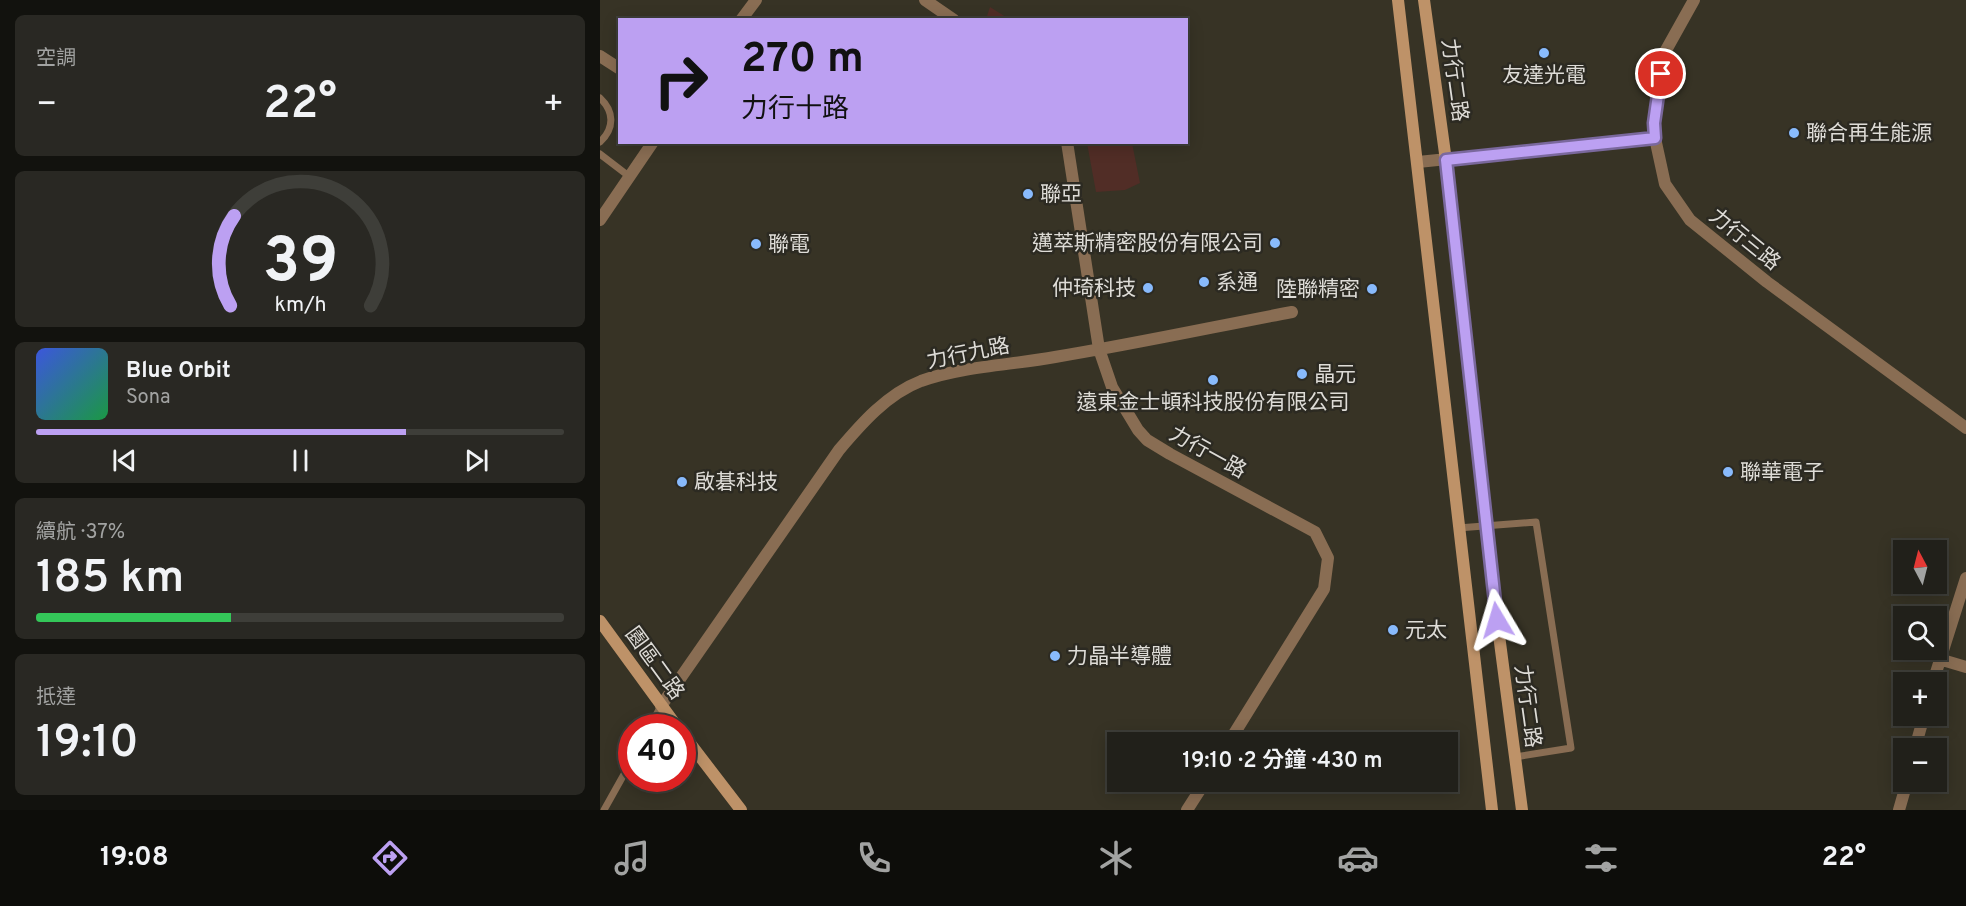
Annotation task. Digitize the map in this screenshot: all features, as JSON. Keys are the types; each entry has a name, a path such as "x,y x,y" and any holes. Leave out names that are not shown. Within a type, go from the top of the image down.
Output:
{"street":[{"path":"742,18 756,0"},
{"path":"925,0 951,18"},
{"path":"1398,0 1492,810"},
{"name":"力行二路","path":"1424,0 1446,160 1486,525 1522,810"},
{"name":"力行三路","path":"1694,0 1665,52 1654,123 1665,184 1690,220 1767,282 1966,428"},
{"path":"600,56 618,68"},
{"path":"1418,162 1655,138"},
{"path":"600,220 652,144"},
{"name":"力行一路","path":"1067,144 1099,349 1112,387 1138,430 1147,440 1315,532 1328,558 1324,589 1235,732"},
{"name":"力行九路","path":"661,706 838,450 866,419 896,396 921,381 962,372 1099,349 1292,312"},
{"path":"1947,635 1966,578"},
{"name":"園區二路","path":"600,621 667,714"},
{"path":"1942,660 1966,667"},
{"path":"696,751 741,810"},
{"path":"1187,810 1199,792"},
{"path":"1899,810 1904,792"}],"lane":[{"path":"600,98 606,104 611,121 610,129 600,142"},
{"path":"600,154 630,177"},
{"path":"1458,528 1536,522 1571,748 1515,758"},
{"path":"657,714 661,706"},
{"path":"604,810 618,785"}],"shaded area":[{"path":"600,0 1966,0 1966,810 600,810"},
{"path":"990,7 1007,18 986,18"},
{"path":"1087,144 1132,144 1140,183 1125,190 1096,192"}],"place":[{"name":"友達光電","path":"1544,53"},
{"name":"聯合再生能源","path":"1794,133"},
{"name":"聯亞","path":"1028,194"},
{"name":"邁萃斯精密股份有限公司","path":"1275,243"},
{"name":"聯電","path":"756,244"},
{"name":"系通","path":"1204,282"},
{"name":"仲琦科技","path":"1148,288"},
{"name":"陸聯精密","path":"1372,289"},
{"name":"晶元","path":"1302,374"},
{"name":"遠東金士頓科技股份有限公司","path":"1213,380"},
{"name":"聯華電子","path":"1728,472"},
{"name":"啟碁科技","path":"682,482"},
{"name":"元太","path":"1393,630"},
{"name":"力晶半導體","path":"1055,656"}],"route":[{"path":"1497,620 1446,160 1655,138 1654,123 1661,74"}]}
